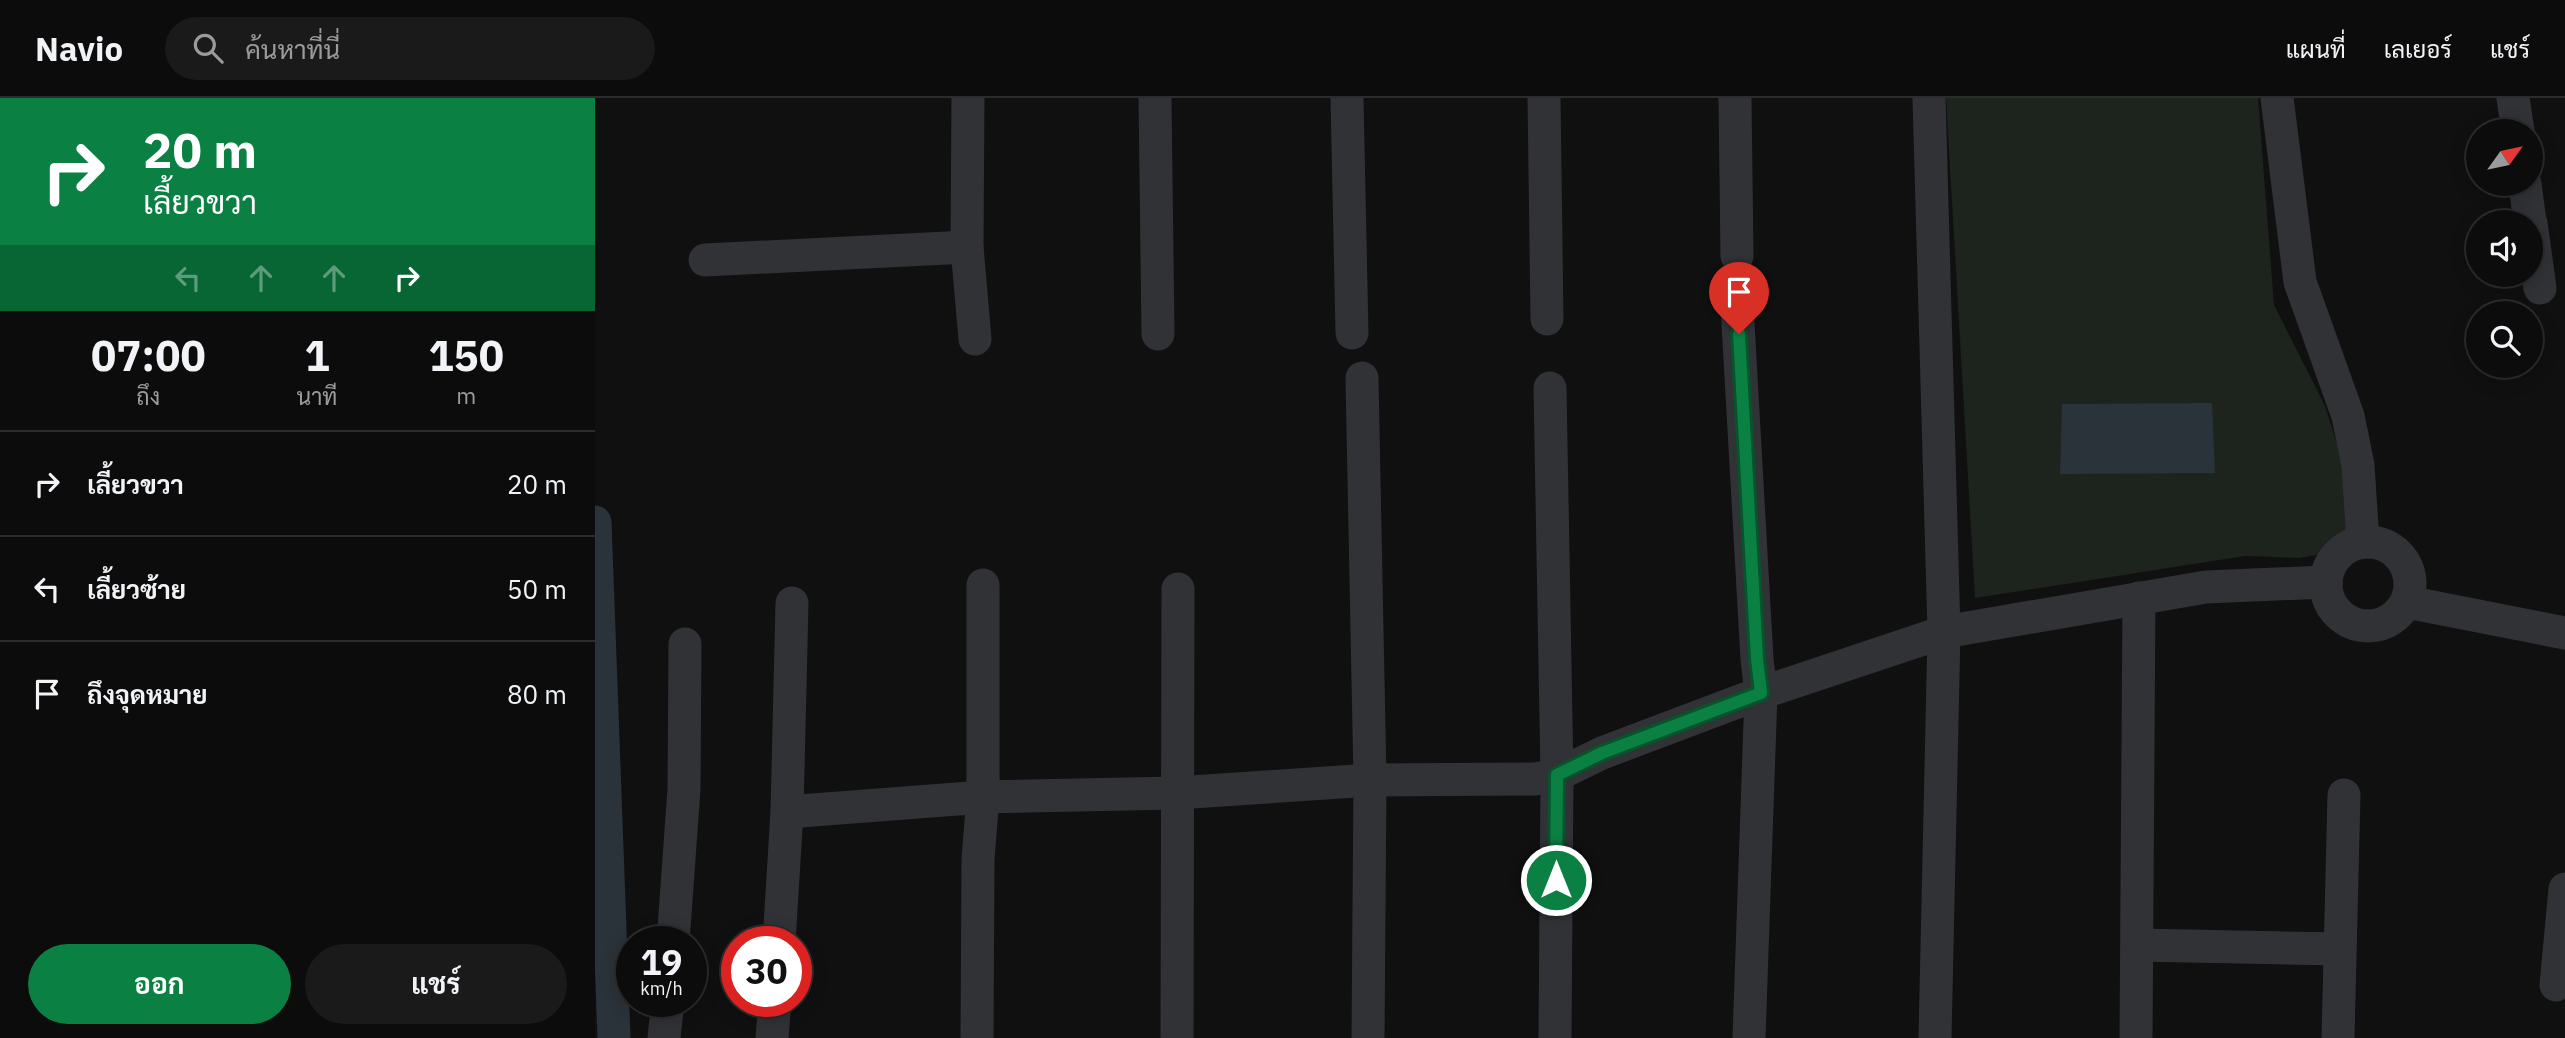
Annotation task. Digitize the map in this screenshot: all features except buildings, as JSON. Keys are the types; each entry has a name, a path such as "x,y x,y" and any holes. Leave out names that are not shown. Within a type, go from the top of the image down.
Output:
{"street":[{"path":"968,98 967,247 975,339"},
{"path":"1155,98 1158,334"},
{"path":"1347,98 1352,333"},
{"path":"1543,98 1547,319"},
{"path":"1735,98 1737,256"},
{"path":"1929,98 1944,632 1935,1038"},
{"path":"2277,98 2300,282 2349,416 2358,465 2363,542"},
{"path":"2513,98 2516,119"},
{"path":"705,260 967,247"},
{"path":"1737,306 1761,693 1749,1038"},
{"path":"1362,378 1370,780 1368,1038"},
{"path":"1550,388 1557,775 1555,1038"},
{"path":"2363,542 2384,545 2402,559 2410,580 2407,602 2396,616 2380,625 2363,626 2346,619 2333,607 2326,582 2335,559 2347,548 2363,542"},
{"path":"787,811 983,797 1177,793 1370,780 1535,779 1557,775 1602,753 1761,693 1944,632 2206,587 2326,582"},
{"path":"977,1038 978,859 983,797 983,585"},
{"path":"1177,1038 1178,589"},
{"path":"2136,1038 2139,598"},
{"path":"2407,602 2565,633"},
{"path":"780,926 787,811 792,603"},
{"path":"674,926 684,789 685,645"},
{"path":"2338,1038 2344,795"},
{"path":"2556,985 2565,890"},
{"path":"2138,945 2339,949"},
{"path":"664,1038 666,1017"},
{"path":"772,1038 774,1017"}],"shaded area":[{"path":"1946,98 2258,98 2274,305 2325,406 2360,517 2342,535 2331,552 2300,558 2245,556 1975,598"},
{"path":"2212,403 2215,473 2060,474 2062,404"}],"waterway":[{"path":"595,522 614,1038"}],"route":[{"path":"1556,880 1557,775 1602,753 1761,693 1739,334"}]}
